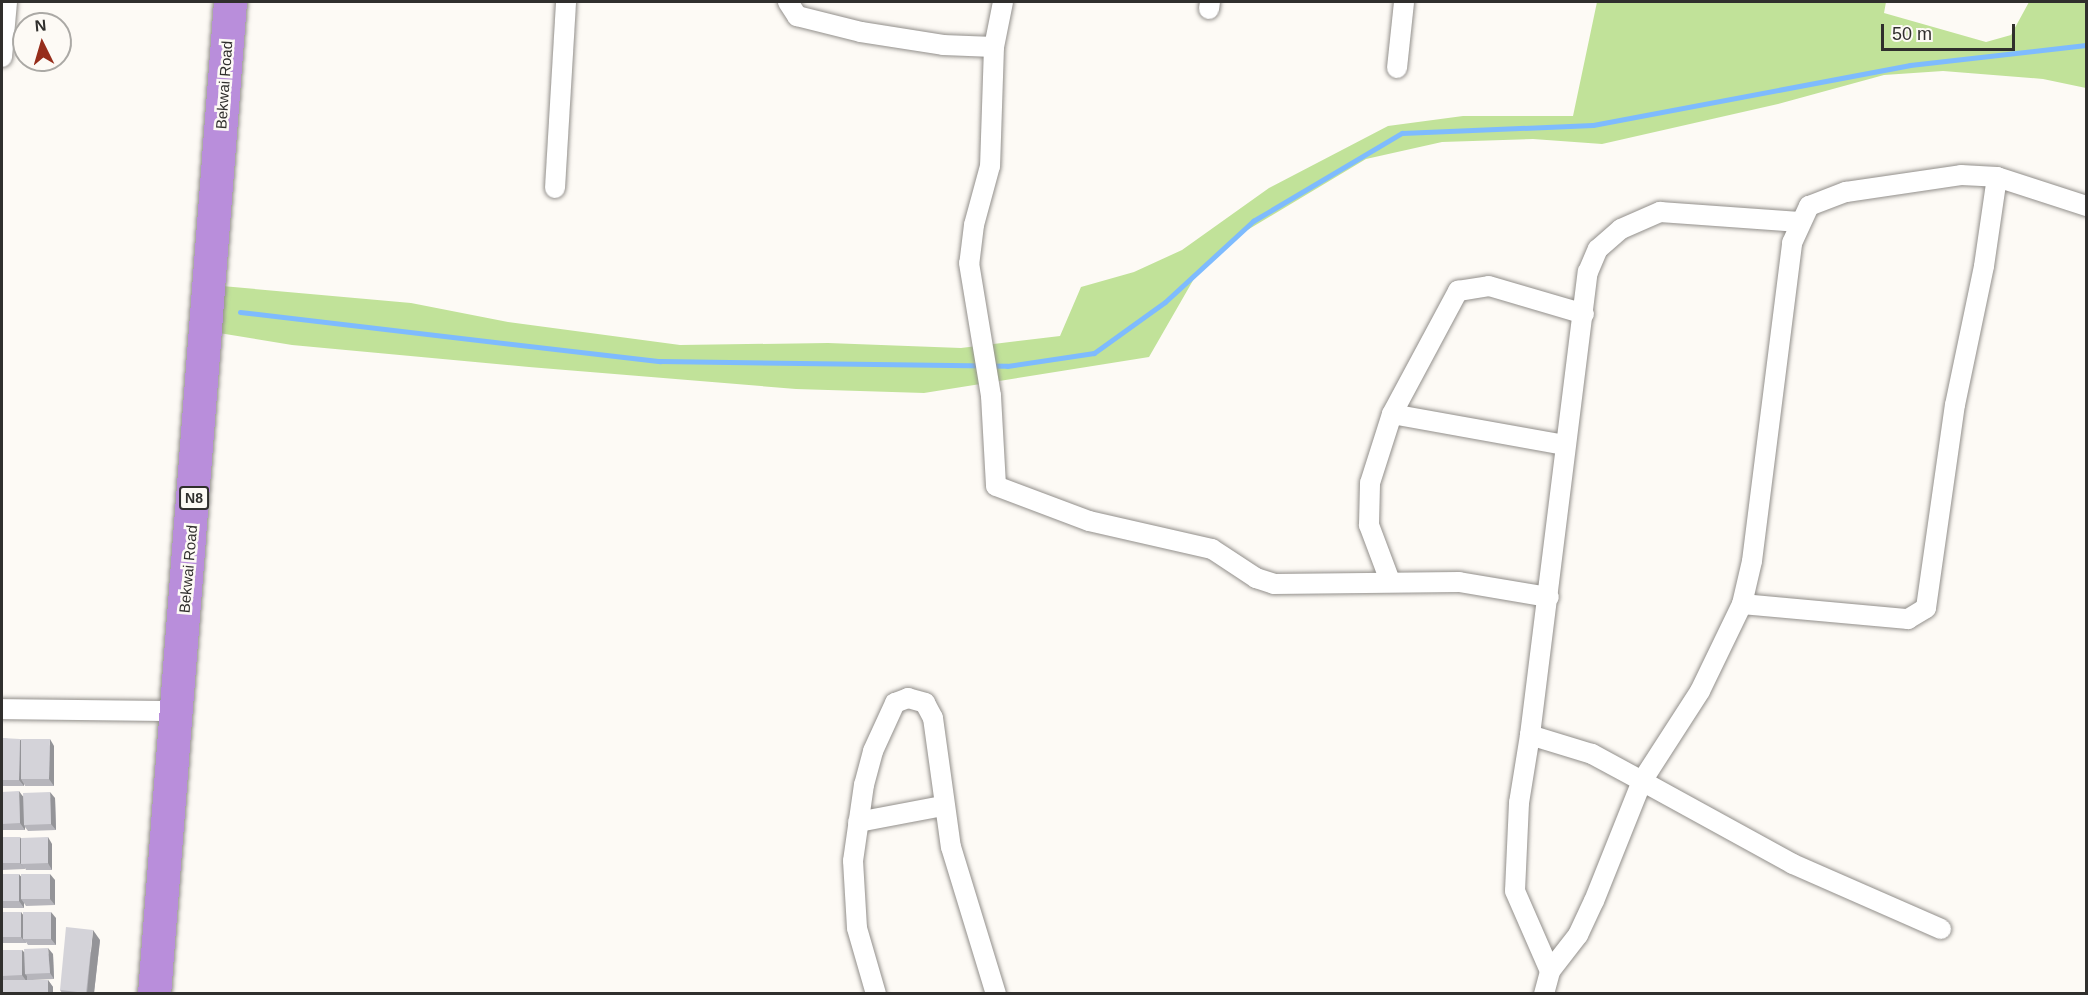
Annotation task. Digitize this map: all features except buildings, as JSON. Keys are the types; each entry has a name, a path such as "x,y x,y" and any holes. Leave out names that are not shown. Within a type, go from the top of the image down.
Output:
{"highway":[{"name":"Bekwai Road","path":"154,993 230,2"}],"street":[{"path":"2,57 8,2"},
{"path":"555,188 566,2"},
{"path":"788,2 797,16 861,32 943,45 994,47"},
{"path":"1003,2 994,47 990,166 974,225 969,263 991,396 996,486 1089,521 1212,549 1256,578 1274,584 1459,582 1549,597"},
{"path":"1397,69 1404,2"},
{"path":"1544,993 1550,971 1578,935 1594,901 1642,781 1700,691 1742,604 1752,561 1792,243 1809,206 1846,192 1961,176 1997,177 2086,206"},
{"path":"1742,604 1908,618 1926,608 1954,405 1984,266 1997,177"},
{"path":"1550,971 1515,891 1519,803 1549,597 1565,445 1588,272 1598,249 1621,229 1660,212 1800,222"},
{"path":"1390,581 1369,525 1367,507 1370,483 1392,414 1458,291 1489,286 1584,314"},
{"path":"1392,414 1565,445"},
{"path":"876,993 857,928 853,897 858,822 864,785 885,722 895,703 908,698 925,703 933,718 943,806 951,847 996,993"},
{"path":"2,709 176,711"},
{"path":"1530,735 1592,754 1793,864 1941,929"},
{"path":"858,822 943,806"}],"green space":[{"path":"1597,2 1886,2 1884,13 1986,42 2011,35 2029,2 2086,2 2086,88 2043,79 1943,71 1884,75 1778,104 1602,144 1533,139 1442,142 1366,159 1234,238 1195,277 1149,357 924,393 796,389 529,367 292,345 219,333 222,286 411,303 508,322 680,345 828,343 961,348 1060,336 1081,287 1134,272 1182,250 1269,188 1388,126 1463,116 1573,116"}],"waterway":[{"path":"240,312 660,361 1007,366 1094,353 1165,302 1253,221 1402,133 1593,125 1910,65 2086,45"}]}
